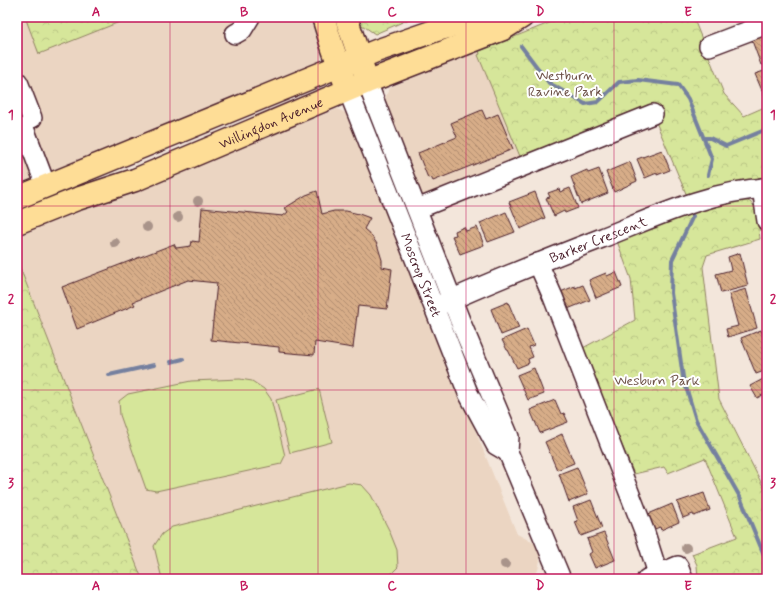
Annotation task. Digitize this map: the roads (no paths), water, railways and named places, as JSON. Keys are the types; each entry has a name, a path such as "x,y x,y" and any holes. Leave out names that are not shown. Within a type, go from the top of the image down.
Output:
{"main road":[{"path":"323,17 348,90"},
{"path":"346,17 368,82"},
{"name":"Willingdon Avenue","path":"17,198 359,58 434,31 485,17"},
{"name":"Willingdon Avenue","path":"17,223 78,199 135,180 348,90 503,29 522,17"}],"street":[{"path":"235,34 242,30 250,17"},
{"path":"709,46 767,24"},
{"path":"18,82 46,186"},
{"name":"Moscrop Street","path":"368,82 452,299 509,437 508,452 556,578"},
{"name":"Moscrop Street","path":"348,90 472,402 496,445 508,452"},
{"path":"417,208 653,114"},
{"path":"764,188 767,221"},
{"name":"Barker Crescent","path":"434,308 538,263 691,203 764,188"},
{"path":"538,263 553,297 645,533 652,577 678,566 683,579"}],"waterway":[{"path":"521,46 549,83 585,104 598,102 619,82 638,80 678,85 688,99 712,159 708,175"},
{"path":"704,138 710,138 726,146 767,129"},
{"path":"693,216 672,260 671,293 683,377 696,420 740,497 767,562"},
{"path":"171,362 183,359"},
{"path":"109,375 154,365"}],"park label":[{"name":"Westburn Ravine Park","path":"565,84"},
{"name":"Wesburn Park","path":"657,380"}]}
